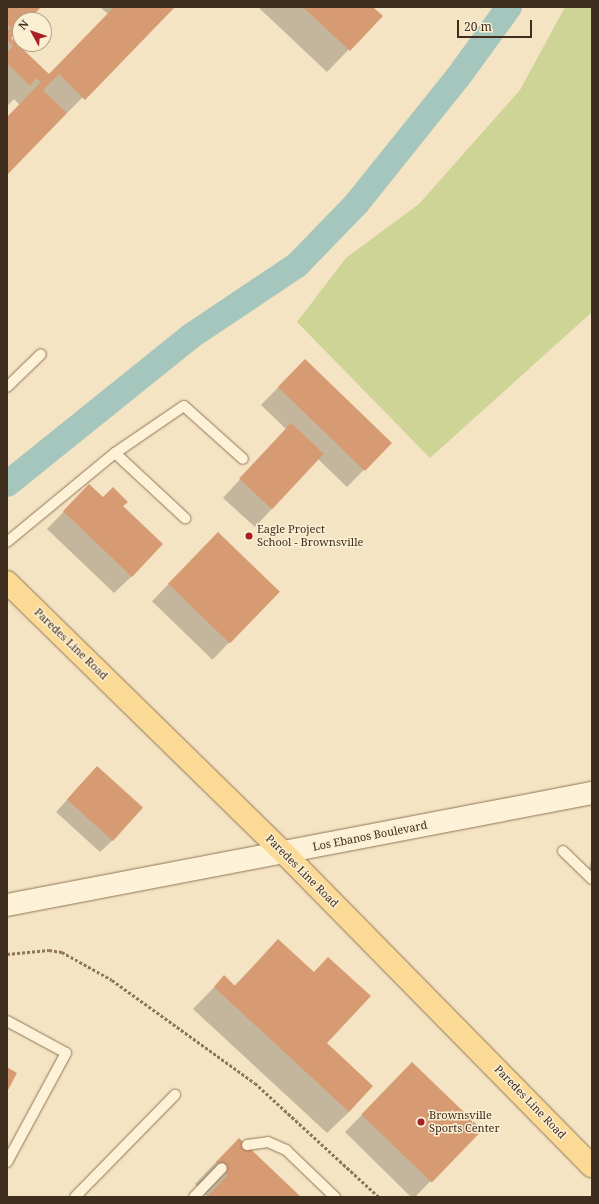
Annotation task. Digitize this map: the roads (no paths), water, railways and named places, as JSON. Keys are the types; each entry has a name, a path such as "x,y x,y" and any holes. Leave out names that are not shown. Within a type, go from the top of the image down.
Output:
{"main road":[{"name":"Paredes Line Road","path":"7,582 284,853 592,1166"}],"street":[{"name":"Los Ebanos Boulevard","path":"7,905 592,793"}],"lane":[{"path":"7,387 41,354"},
{"path":"7,542 115,453 184,406 242,459"},
{"path":"115,453 185,518"},
{"path":"563,851 592,879"},
{"path":"7,1022 66,1053 7,1162"},
{"path":"75,1197 175,1095"},
{"path":"247,1145 268,1142 286,1150 336,1197"},
{"path":"194,1197 222,1168"}],"waterway":[{"path":"7,484 191,336 297,265 357,203 458,77 509,7"}],"place":[{"name":"Eagle Project School - Brownsville","path":"249,536"},
{"name":"Brownsville Sports Center","path":"421,1122"}]}
